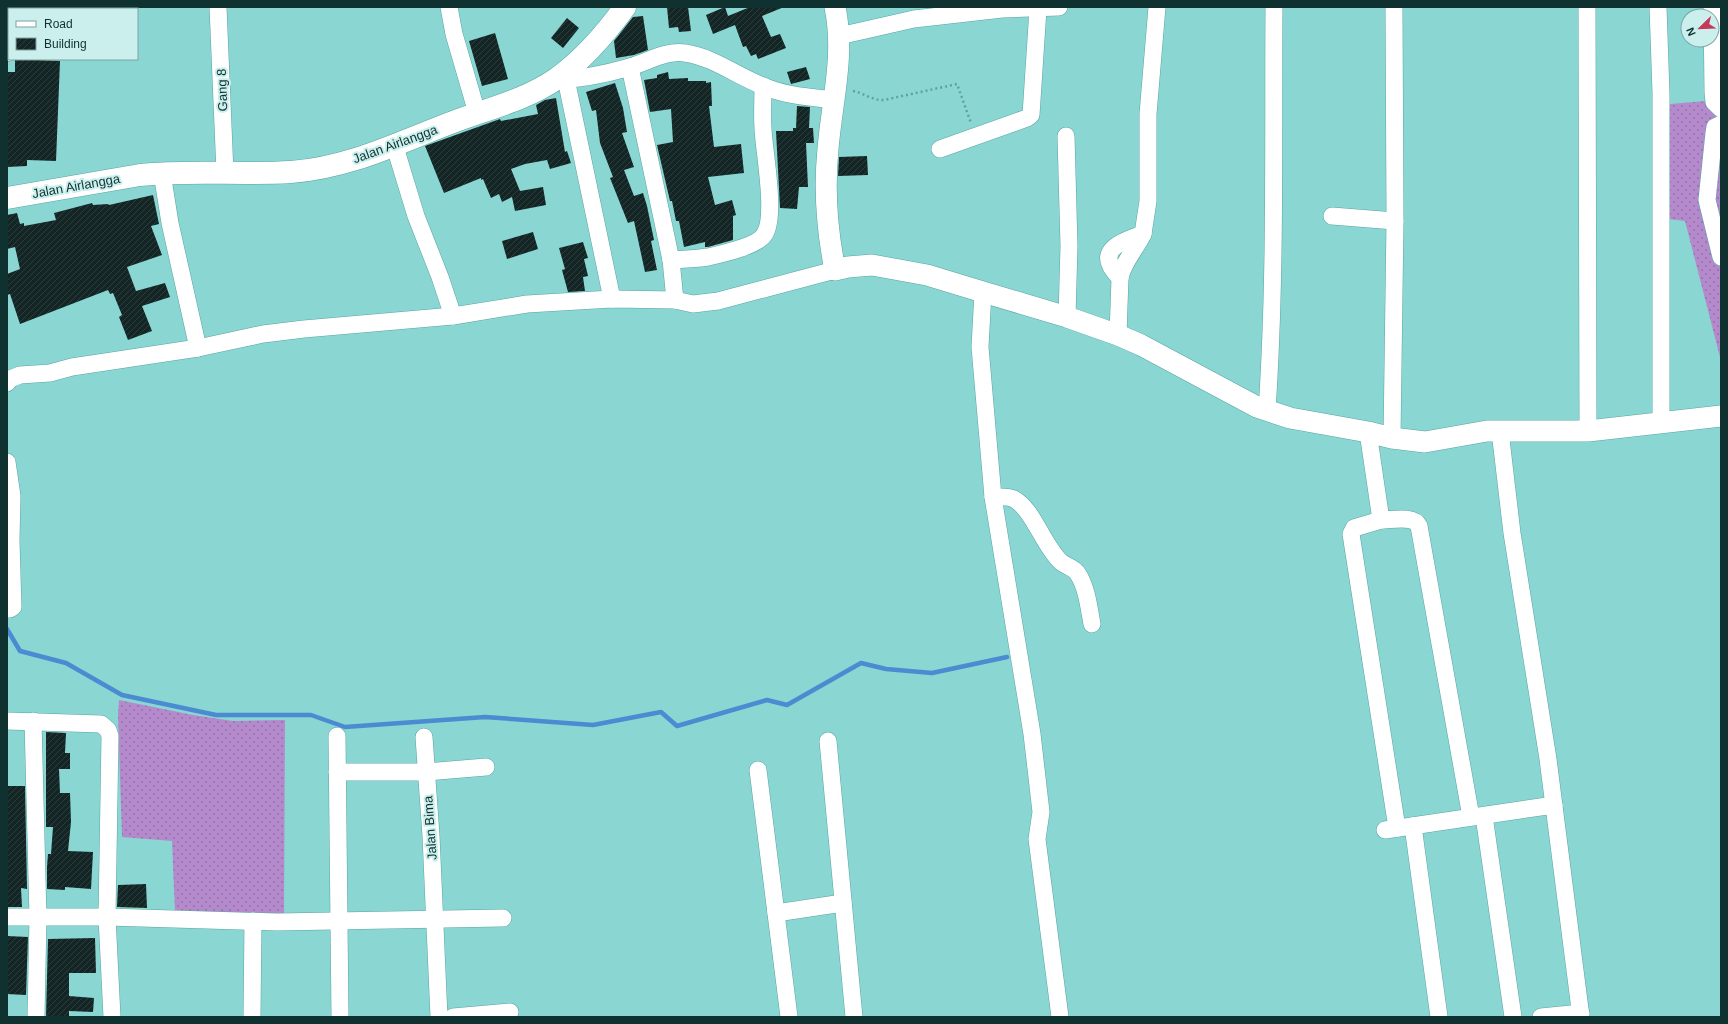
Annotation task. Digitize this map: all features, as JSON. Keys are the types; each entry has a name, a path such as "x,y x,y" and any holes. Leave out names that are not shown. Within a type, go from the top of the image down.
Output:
{"main road":[{"name":"Jalan Airlangga","path":"7,198 111,179 162,173 292,172 360,159 395,147 478,113 517,99 560,80 611,26 625,7"}],"street":[{"name":"Gang 8","path":"218,7 225,172"},
{"path":"449,7 454,34 478,113"},
{"path":"835,7 840,36 840,54 827,150 829,236 835,270"},
{"path":"840,36 914,19 1002,8 1038,9 1059,7"},
{"path":"1118,335 1120,278 1112,270 1108,263 1110,252 1121,243 1143,234 1148,201 1148,114 1157,7"},
{"path":"1267,410 1271,357 1273,272 1274,7"},
{"path":"1392,438 1395,221 1394,7"},
{"path":"1587,7 1588,431"},
{"path":"1658,7 1661,93 1661,423"},
{"path":"1712,7 1713,92 1714,102 1721,109"},
{"path":"940,149 1027,118 1030,115 1038,9"},
{"path":"612,299 560,80 630,67 671,53 686,53 722,66 763,86 790,95 835,93"},
{"path":"630,67 671,260 675,300"},
{"path":"671,260 707,257 735,249 764,237 767,231 770,212 763,129 763,86"},
{"path":"1721,124 1715,127 1707,200 1721,257"},
{"path":"1066,136 1069,246 1067,317"},
{"path":"395,147 416,216 440,277 453,316"},
{"path":"162,173 171,230 198,348"},
{"path":"1332,216 1395,221"},
{"path":"7,383 10,379 20,375 50,373 72,367 198,348 263,334 304,328 453,316 526,304 612,299 675,300 693,304 718,301 848,266 872,265 927,275 1067,317 1118,335 1141,345 1257,407 1290,418 1368,432 1392,438 1425,442 1487,431 1588,431 1721,416"},
{"path":"984,292 980,348 993,497 1032,734 1041,812 1037,839 1060,1017"},
{"path":"1500,431 1512,533 1554,805 1581,1015 1541,1017"},
{"path":"1368,432 1381,520"},
{"path":"7,462 12,496 9,541 13,597 13,606 8,609"},
{"path":"993,497 1012,498 1022,504 1051,550 1062,563 1074,568 1079,575 1084,588 1092,624"},
{"path":"1439,1017 1399,828 1351,534 1354,528 1381,520 1413,520 1419,524 1477,816 1513,1017"},
{"path":"7,720 101,724 108,730 110,736 107,917 112,1017"},
{"path":"33,721 38,917 36,1017"},
{"path":"337,736 340,1017"},
{"name":"Jalan Bima","path":"424,737 436,919 439,1017"},
{"path":"828,741 854,1017"},
{"path":"337,772 426,772 486,767"},
{"path":"758,770 789,1017"},
{"path":"1399,828 1554,805"},
{"path":"776,914 843,903"},
{"path":"7,917 107,917 254,921 503,918"},
{"path":"252,1017 254,921"},
{"path":"453,1017 510,1012"}],"path":[{"path":"835,93 860,92 877,101 957,84 975,136"}],"shaded area":[{"path":"1706,101 1721,105 1721,361 1685,221 1668,219 1670,104"},
{"path":"119,700 193,715 233,721 285,720 284,917 175,912 172,841 122,837 118,716"}],"building":[{"path":"667,7 688,7 691,31 679,32 678,27 669,28"},
{"path":"725,7 728,16 750,7 784,7 762,16 771,37 780,34 786,48 758,59 756,54 751,56 746,46 743,47 735,25 713,34 706,15"},
{"path":"643,16 648,50 634,55 616,58 614,41 633,17"},
{"path":"567,18 579,28 563,48 551,38"},
{"path":"495,33 508,79 482,86 469,41"},
{"path":"15,60 60,61 56,161 27,160 27,166 7,167 7,72 15,72"},
{"path":"806,67 810,79 791,84 787,72"},
{"path":"668,72 669,79 688,78 688,81 706,81 706,83 711,82 712,106 709,106 714,147 741,144 744,173 708,177 715,205 732,200 736,215 733,216 733,240 708,247 705,247 705,242 684,247 679,221 676,221 672,201 670,201 657,145 673,142 671,109 650,112 644,80 657,78 657,75"},
{"path":"615,83 623,108 627,132 622,133 634,167 624,170 634,196 643,193 654,240 651,241 657,270 645,272 634,221 628,223 610,178 613,177 600,143 596,110 592,111 586,92"},
{"path":"556,98 565,152 567,151 571,163 550,169 547,160 525,164 511,169 520,191 543,187 546,205 515,211 512,197 502,202 499,194 491,198 483,179 481,180 481,178 444,193 425,146 500,119 501,121 538,114 536,105 545,100"},
{"path":"797,106 810,107 809,128 813,128 814,143 806,143 808,187 799,187 797,209 780,208 776,131 793,131 793,128 796,128"},
{"path":"867,156 868,175 838,176 839,157"},
{"path":"153,195 159,224 151,226 162,255 127,267 136,291 165,283 170,297 142,306 152,331 128,340 119,317 122,315 113,293 110,294 108,290 20,324 10,294 7,295 7,274 20,269 15,247 7,249 7,215 17,213 20,224 24,223 24,226 56,220 54,213 92,203 93,205 109,205"},
{"path":"533,232 538,249 507,259 502,241"},
{"path":"583,242 588,258 584,259 588,276 583,277 585,291 568,292 562,270 565,269 559,248"},
{"path":"46,732 66,733 65,753 70,753 70,769 59,769 60,793 70,793 71,822 68,851 93,852 91,889 65,887 65,890 47,889 48,854 51,854 53,827 46,827"},
{"path":"7,786 25,786 27,889 21,888 22,907 7,907"},
{"path":"146,884 147,908 117,907 118,885"},
{"path":"7,936 28,937 26,995 7,994"},
{"path":"95,938 96,973 69,973 69,996 94,998 93,1012 69,1011 69,1017 46,1017 48,939"}],"waterway":[{"path":"7,629 20,651 66,663 122,695 216,715 311,715 345,727 485,717 593,725 661,712 677,726 767,700 787,705 861,663 886,669 932,673 1007,657"}]}
